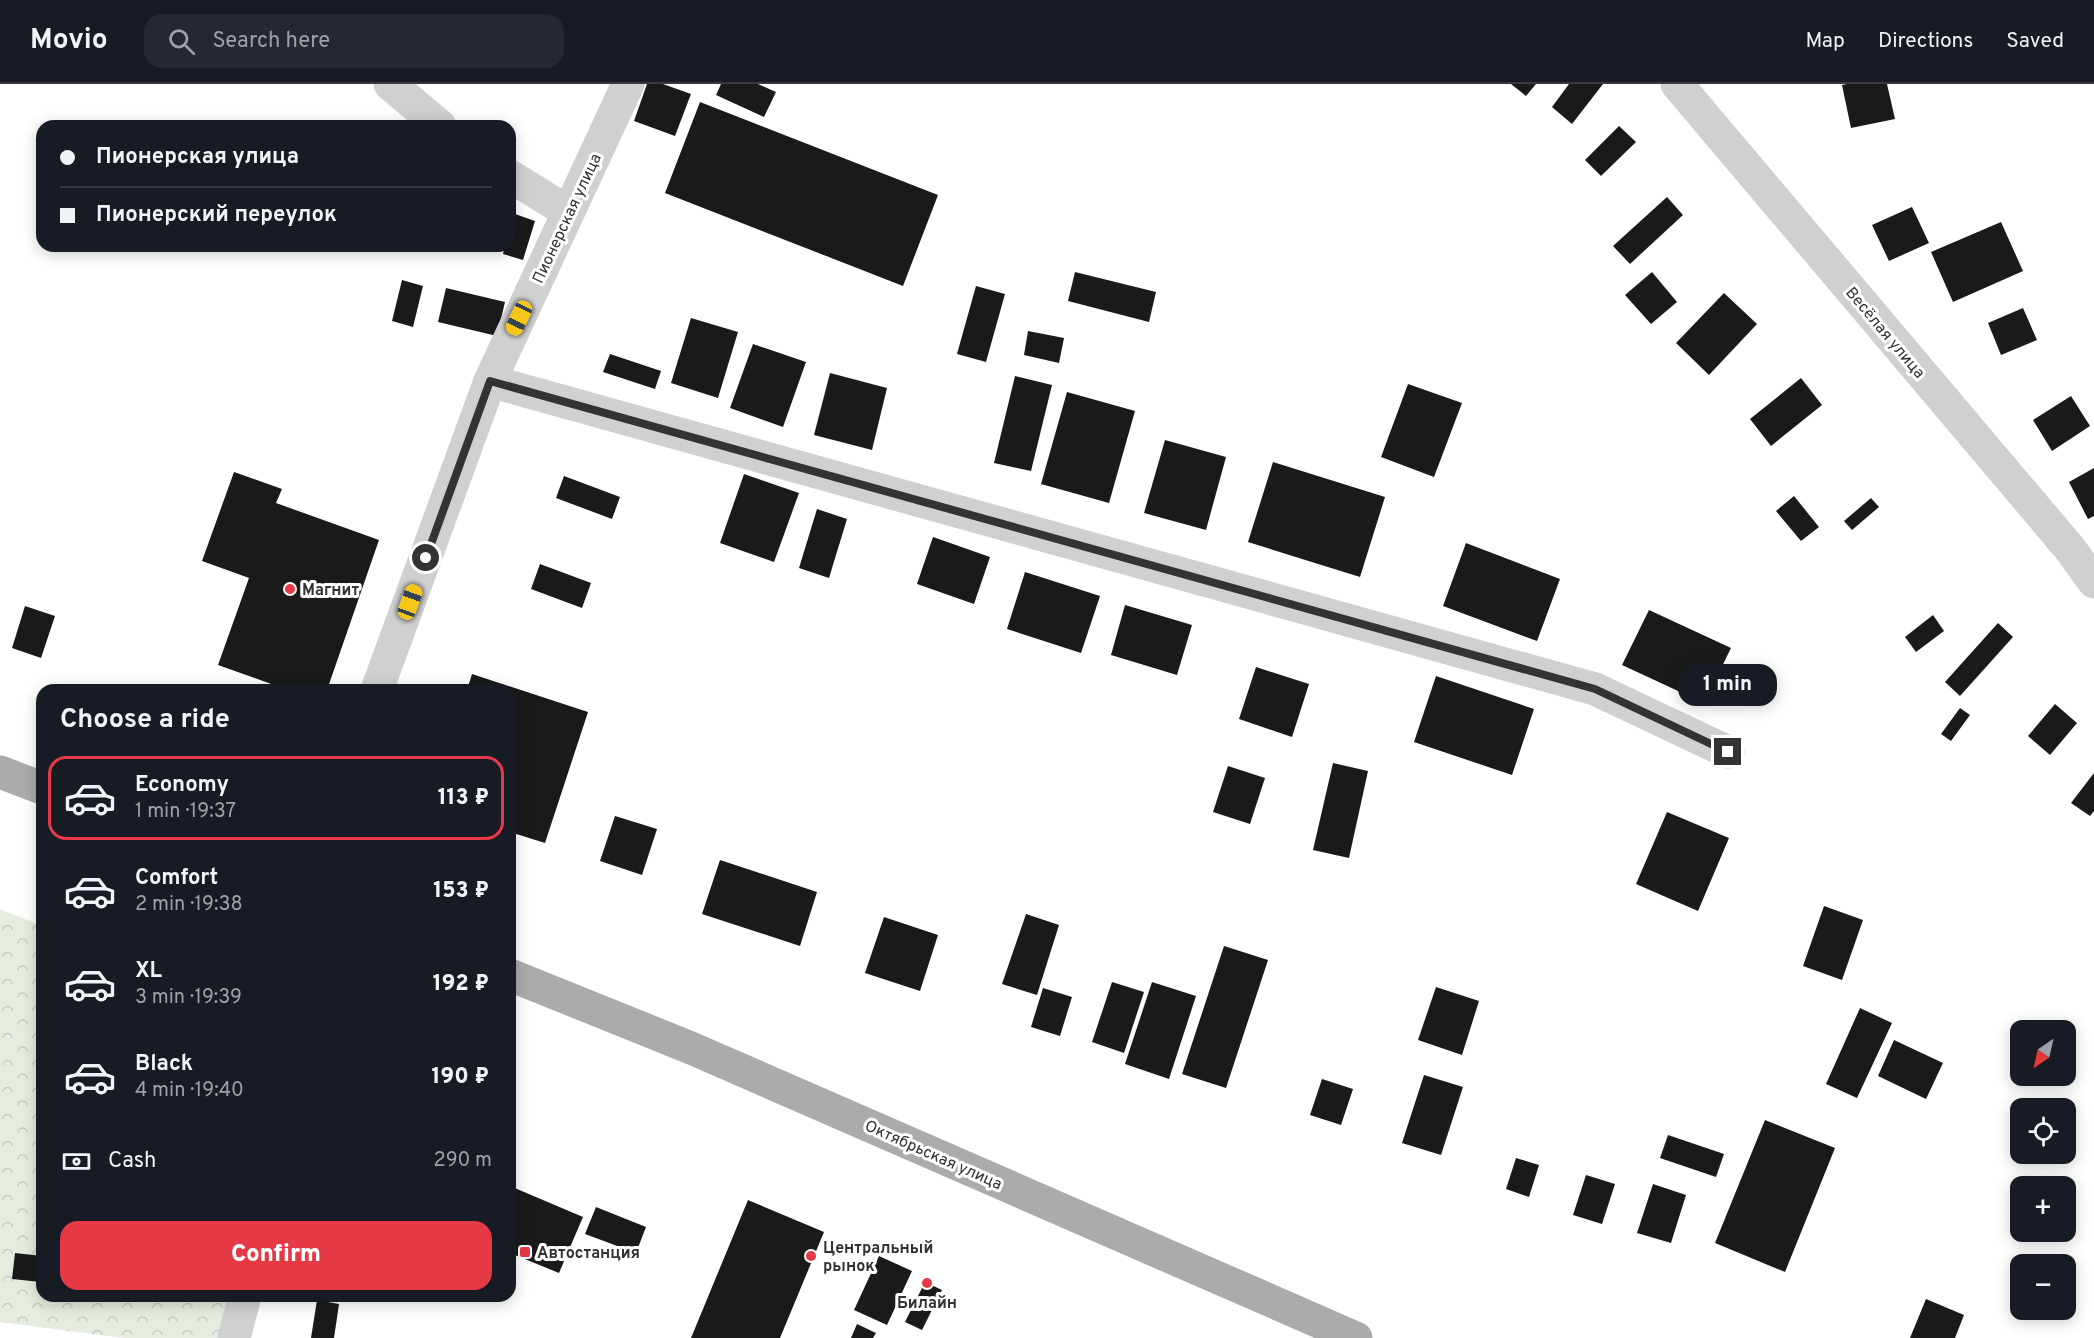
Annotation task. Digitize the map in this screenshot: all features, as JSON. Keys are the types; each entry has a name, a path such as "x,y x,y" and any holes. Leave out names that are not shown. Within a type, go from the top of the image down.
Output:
{"main road":[{"path":"0,772 36,786"},
{"name":"Октябрьская улица","path":"516,977 691,1048 1356,1338"}],"street":[{"path":"390,84 433,120"},
{"name":"Пионерская улица","path":"379,684 490,381 628,84"},
{"name":"Весёлая улица","path":"1677,84 2082,546 2094,582"},
{"path":"516,180 568,212"},
{"path":"490,381 1595,689 1728,752"},
{"path":"234,1338 243,1302"}],"green space":[{"path":"0,909 36,924 36,1302 239,1302 235,1338 124,1338 0,1322"}],"building":[{"path":"647,84 663,84 691,94 675,136 634,121"},
{"path":"721,84 758,84 776,92 764,117 716,95"},
{"path":"1511,84 1536,84 1526,96"},
{"path":"1569,84 1603,84 1572,124 1552,107"},
{"path":"1887,84 1895,119 1851,128 1842,85"},
{"path":"700,102 938,195 903,286 665,193"},
{"path":"1619,126 1636,142 1601,176 1585,160"},
{"path":"1667,197 1683,215 1630,264 1613,246"},
{"path":"1912,207 1929,243 1889,261 1872,225"},
{"path":"516,214 535,221 523,260 503,254 504,252 516,252"},
{"path":"2001,222 2023,271 1953,302 1931,252"},
{"path":"1075,272 1156,292 1149,322 1068,301"},
{"path":"1652,272 1677,302 1651,324 1625,295"},
{"path":"402,280 423,286 413,327 392,321"},
{"path":"976,286 1005,294 986,362 957,354"},
{"path":"446,288 505,302 497,336 438,322"},
{"path":"1724,293 1757,324 1709,375 1676,343"},
{"path":"2023,308 2037,340 2001,355 1988,323"},
{"path":"691,318 738,332 718,398 671,383"},
{"path":"1028,331 1064,338 1059,363 1024,355"},
{"path":"753,344 806,362 783,427 730,408"},
{"path":"610,354 661,371 655,389 603,372"},
{"path":"830,373 887,388 872,450 814,435"},
{"path":"1015,376 1052,385 1031,471 994,463"},
{"path":"1801,378 1822,405 1771,446 1750,419"},
{"path":"1408,384 1462,403 1434,477 1381,457"},
{"path":"1067,392 1135,411 1109,503 1041,484"},
{"path":"2071,396 2090,426 2052,451 2033,420"},
{"path":"1165,440 1226,457 1206,530 1144,513"},
{"path":"1273,462 1385,497 1360,577 1248,542"},
{"path":"2094,468 2094,516 2088,519 2069,482"},
{"path":"234,472 282,489 276,503 379,540 329,684 271,684 218,665 249,578 202,561"},
{"path":"744,474 799,493 774,562 720,543"},
{"path":"564,476 620,497 612,519 556,498"},
{"path":"1794,496 1819,527 1801,541 1776,511"},
{"path":"1871,498 1879,507 1852,530 1844,521"},
{"path":"817,509 847,519 829,578 799,568"},
{"path":"933,537 990,557 974,604 917,584"},
{"path":"1466,543 1560,579 1537,641 1443,606"},
{"path":"540,564 591,583 582,608 531,589"},
{"path":"1025,572 1100,596 1081,653 1007,629"},
{"path":"1125,605 1192,625 1177,675 1111,655"},
{"path":"25,606 55,616 41,658 12,648"},
{"path":"1649,610 1731,648 1704,703 1622,665"},
{"path":"1933,615 1944,631 1916,652 1905,637"},
{"path":"1998,623 2013,637 1960,696 1945,682"},
{"path":"1256,667 1309,684 1292,737 1239,719"},
{"path":"472,674 503,684 469,684"},
{"path":"1436,676 1534,709 1512,775 1414,742"},
{"path":"516,688 588,712 545,843 516,834"},
{"path":"2055,704 2077,723 2050,755 2028,736"},
{"path":"1960,708 1970,715 1951,741 1941,734"},
{"path":"1333,763 1368,771 1349,858 1313,850"},
{"path":"1228,766 1265,778 1250,824 1213,812"},
{"path":"2094,773 2094,811 2090,816 2071,803"},
{"path":"1667,812 1729,838 1698,911 1636,884"},
{"path":"615,816 657,829 642,875 600,861"},
{"path":"720,860 817,892 800,946 702,914"},
{"path":"1824,906 1863,920 1842,980 1803,966"},
{"path":"1026,914 1059,925 1037,995 1002,984"},
{"path":"884,917 938,935 920,991 865,973"},
{"path":"1224,946 1268,960 1226,1088 1182,1074"},
{"path":"1112,982 1144,992 1124,1053 1092,1042"},
{"path":"1152,982 1196,996 1169,1079 1125,1064"},
{"path":"1436,987 1479,1001 1462,1055 1418,1040"},
{"path":"1043,988 1072,997 1060,1036 1031,1027"},
{"path":"1860,1008 1892,1023 1857,1098 1826,1084"},
{"path":"1894,1040 1943,1063 1926,1099 1878,1076"},
{"path":"1424,1075 1463,1087 1441,1155 1402,1143"},
{"path":"1322,1079 1353,1089 1341,1125 1310,1115"},
{"path":"1765,1120 1835,1148 1785,1272 1715,1243"},
{"path":"1668,1135 1724,1154 1716,1177 1660,1158"},
{"path":"1516,1158 1539,1165 1529,1197 1506,1189"},
{"path":"1586,1175 1615,1184 1602,1224 1573,1215"},
{"path":"1653,1184 1686,1195 1671,1243 1637,1233"},
{"path":"516,1189 583,1217 559,1273 516,1255"},
{"path":"748,1200 824,1232 780,1338 691,1338"},
{"path":"596,1207 646,1227 636,1253 585,1234"},
{"path":"15,1253 36,1255 36,1281 12,1279"},
{"path":"879,1256 912,1271 887,1325 854,1310"},
{"path":"925,1282 942,1290 922,1330 905,1322"},
{"path":"1926,1299 1964,1315 1955,1338 1910,1338"},
{"path":"317,1302 339,1304 334,1338 311,1338"},
{"path":"857,1324 876,1333 873,1338 851,1338"}],"place":[{"name":"Магнит","path":"290,589"},
{"name":"Автостанция","path":"525,1252"},
{"name":"Центральный рынок","path":"811,1256"},
{"name":"Билайн","path":"927,1283"}],"route":[{"path":"426,558 490,381 1595,689 1728,752"}]}
